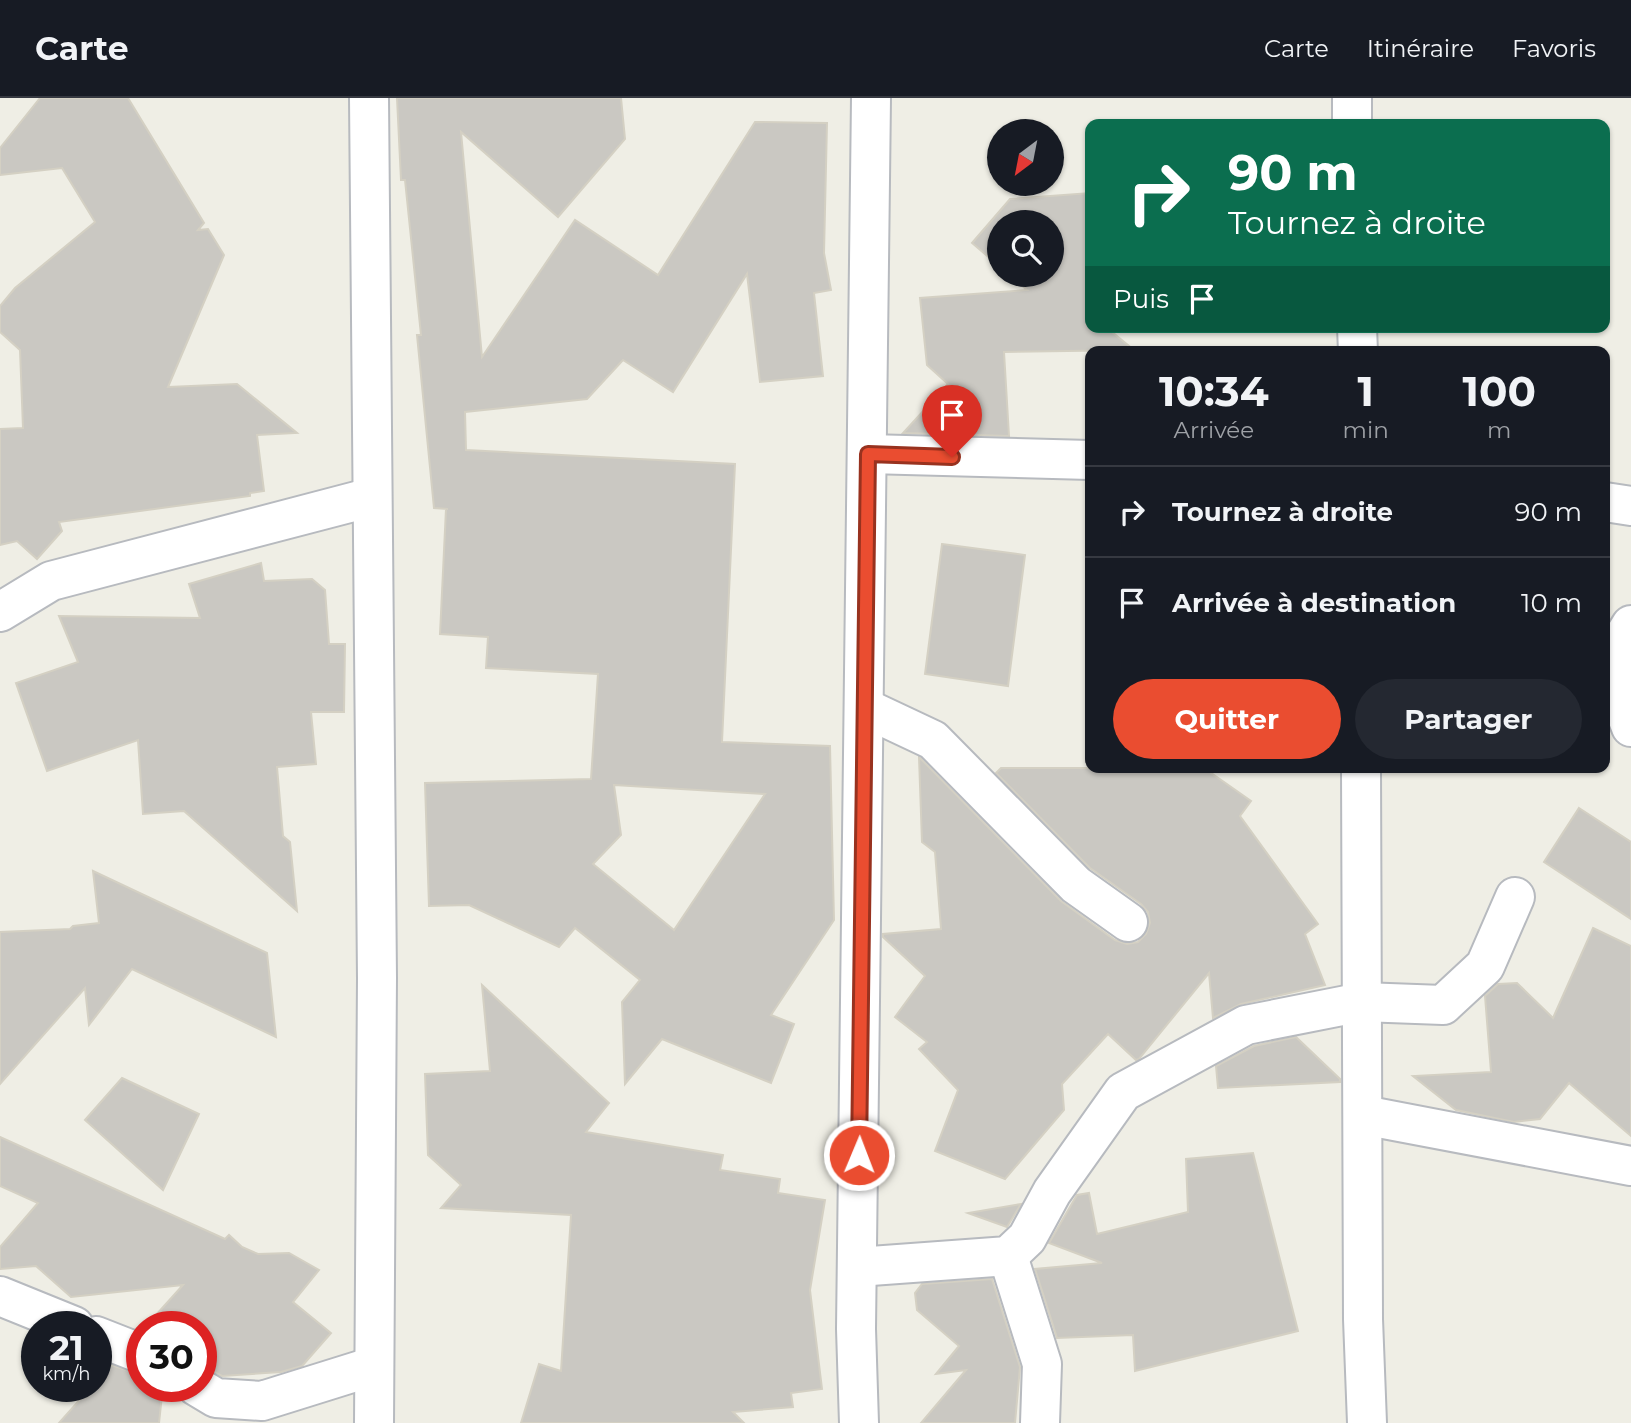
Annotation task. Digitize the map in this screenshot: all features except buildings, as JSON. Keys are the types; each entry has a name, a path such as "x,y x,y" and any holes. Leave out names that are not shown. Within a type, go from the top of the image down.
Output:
{"street":[{"path":"369,98 377,978 374,1423"},
{"path":"859,1423 858,1267 872,98"},
{"path":"1352,98 1352,119"},
{"path":"868,454 1085,460"},
{"path":"0,611 51,581 372,497"},
{"path":"1610,503 1631,506"},
{"path":"1631,625 1626,633 1615,686 1631,727"},
{"path":"865,708 933,740 1076,886 1128,922"},
{"path":"1361,773 1362,1422"},
{"path":"858,1267 1008,1256 1027,1238 1052,1192 1123,1092 1246,1025 1362,1002 1443,1005 1485,966 1515,897"},
{"path":"1363,1115 1631,1166"},
{"path":"1008,1256 1042,1364 1040,1423"},
{"path":"0,1296 37,1311"},
{"path":"217,1398 262,1401 374,1366"}],"route":[{"path":"859,1155 868,454 952,457"}]}
